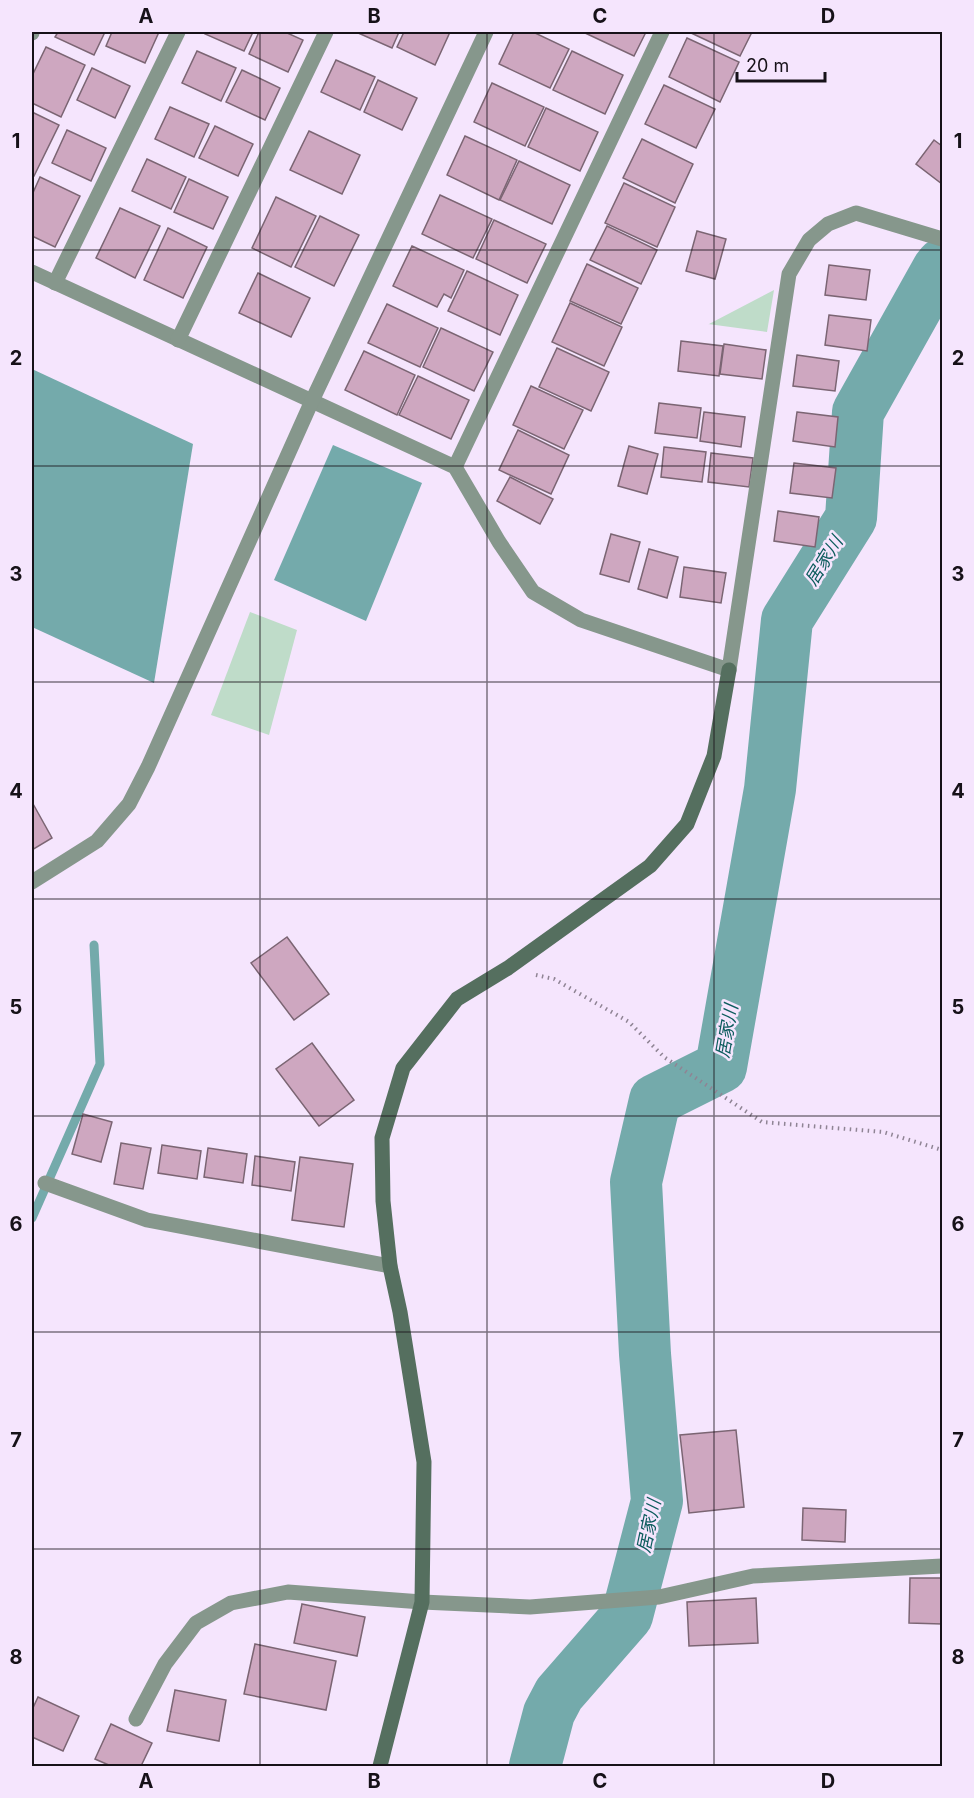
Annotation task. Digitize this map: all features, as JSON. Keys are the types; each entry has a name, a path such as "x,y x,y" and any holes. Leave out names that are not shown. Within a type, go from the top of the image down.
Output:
{"street":[{"path":"55,283 178,32"},
{"path":"178,340 326,32"},
{"path":"32,882 97,841 129,804 148,767 312,403 486,32"},
{"path":"455,467 662,32"},
{"path":"380,1767 422,1602 424,1462 400,1312 390,1266 383,1201 382,1138 403,1068 457,999 508,968 650,866 687,824 714,756 789,274 809,240 828,224 856,213 939,237"},
{"path":"32,272 455,467 499,542 533,592 581,620 729,670"},
{"path":"45,1183 147,1220 390,1266"},
{"path":"135,1719 165,1664 196,1623 231,1604 288,1592 422,1602 530,1606 659,1597 753,1576 942,1566"}],"path":[{"path":"508,968 554,979 629,1023 664,1057 762,1122 884,1132 942,1150"}],"shaded area":[{"path":"774,290 767,332 708,324 709,324"},
{"path":"32,369 193,444 154,683 32,627"},
{"path":"333,445 422,483 366,621 274,580"},
{"path":"250,612 297,630 269,735 211,715"}],"building":[{"path":"58,32 105,32 94,55 55,37"},
{"path":"112,32 159,32 145,63 106,46"},
{"path":"206,32 253,32 244,51 205,34"},
{"path":"259,32 285,32 303,40 288,72 249,54"},
{"path":"356,32 399,32 392,48"},
{"path":"404,32 450,32 435,65 397,47"},
{"path":"514,32 533,32 569,49 550,88 499,64"},
{"path":"583,32 646,32 634,56"},
{"path":"689,32 752,32 740,56"},
{"path":"687,38 739,62 720,102 669,77"},
{"path":"46,47 85,65 61,117 32,103 32,76"},
{"path":"197,51 236,68 221,101 182,83"},
{"path":"572,51 623,75 605,114 553,90"},
{"path":"336,60 375,77 360,110 321,92"},
{"path":"92,68 130,86 115,118 77,100"},
{"path":"242,70 280,88 265,120 226,102"},
{"path":"378,80 417,98 402,130 364,112"},
{"path":"492,83 544,107 525,146 474,122"},
{"path":"664,85 715,109 696,148 645,124"},
{"path":"170,107 209,124 194,157 155,139"},
{"path":"546,108 598,132 580,171 528,147"},
{"path":"32,112 59,125 34,176 32,175"},
{"path":"215,126 253,144 238,176 199,158"},
{"path":"67,130 106,148 91,181 52,163"},
{"path":"309,131 360,155 342,194 290,170"},
{"path":"465,136 517,160 499,200 447,175"},
{"path":"642,139 693,164 675,203 623,178"},
{"path":"934,140 942,146 942,184 916,164"},
{"path":"147,159 186,177 171,209 132,191"},
{"path":"519,161 570,185 552,224 500,200"},
{"path":"40,177 80,196 55,247 32,236 32,195"},
{"path":"189,179 228,197 213,229 174,212"},
{"path":"624,183 675,207 657,247 605,223"},
{"path":"440,195 492,219 473,258 422,234"},
{"path":"276,197 316,216 291,267 252,248"},
{"path":"120,208 160,226 135,278 96,258"},
{"path":"320,216 359,235 334,286 295,267"},
{"path":"494,220 546,244 527,283 476,259"},
{"path":"607,226 657,250 641,284 590,260"},
{"path":"168,228 207,247 183,298 144,280"},
{"path":"697,231 726,239 715,279 686,271"},
{"path":"412,246 464,270 451,298 444,294 437,307 393,286"},
{"path":"587,264 638,288 621,324 570,301"},
{"path":"829,265 870,270 866,300 825,295"},
{"path":"467,271 518,295 500,335 448,311"},
{"path":"258,273 310,298 291,337 239,313"},
{"path":"570,303 622,327 604,366 552,342"},
{"path":"387,304 438,328 420,367 368,343"},
{"path":"829,315 871,320 867,351 825,345"},
{"path":"441,328 493,352 474,391 423,367"},
{"path":"681,341 723,346 719,376 678,371"},
{"path":"724,344 766,350 762,379 720,374"},
{"path":"557,348 609,372 591,411 539,387"},
{"path":"364,351 415,375 397,415 345,390"},
{"path":"797,355 839,361 835,391 793,386"},
{"path":"418,376 469,400 451,439 399,415"},
{"path":"531,386 583,410 564,449 513,425"},
{"path":"659,403 701,408 697,438 655,433"},
{"path":"704,412 745,417 741,447 700,441"},
{"path":"797,412 838,417 835,447 793,441"},
{"path":"518,430 569,455 551,494 499,470"},
{"path":"629,446 658,454 647,494 618,486"},
{"path":"664,447 706,452 702,482 661,477"},
{"path":"711,453 753,458 749,487 708,482"},
{"path":"794,463 836,468 832,498 790,493"},
{"path":"510,477 553,499 540,524 497,501"},
{"path":"778,511 819,517 815,547 774,541"},
{"path":"611,534 640,542 629,582 600,574"},
{"path":"649,549 678,557 667,598 638,589"},
{"path":"684,567 726,573 721,603 680,597"},
{"path":"32,802 52,838 32,850"},
{"path":"287,937 329,994 294,1020 251,963"},
{"path":"312,1043 354,1100 319,1126 276,1069"},
{"path":"83,1114 112,1122 101,1162 72,1154"},
{"path":"121,1143 151,1148 143,1189 114,1184"},
{"path":"162,1145 201,1151 197,1179 158,1173"},
{"path":"208,1148 247,1154 243,1183 204,1177"},
{"path":"255,1156 295,1162 291,1191 252,1185"},
{"path":"300,1157 353,1164 344,1227 292,1220"},
{"path":"736,1430 744,1507 689,1513 680,1435"},
{"path":"803,1508 846,1510 845,1542 802,1540"},
{"path":"910,1578 942,1578 942,1624 909,1623"},
{"path":"756,1598 758,1643 689,1646 687,1602"},
{"path":"302,1604 365,1617 357,1656 294,1643"},
{"path":"255,1644 336,1661 326,1710 244,1694"},
{"path":"175,1690 226,1700 219,1741 167,1731"},
{"path":"38,1697 79,1716 63,1751 32,1737 32,1710"},
{"path":"111,1724 152,1743 141,1766 111,1766 95,1759"}],"waterway":[{"name":"居家川","path":"535,1766 549,1713 559,1694 627,1616 657,1501 645,1354 636,1182 655,1100 721,1067 770,789 787,620 851,518 858,412 942,264"},
{"path":"32,1218 100,1064 94,945"}]}
